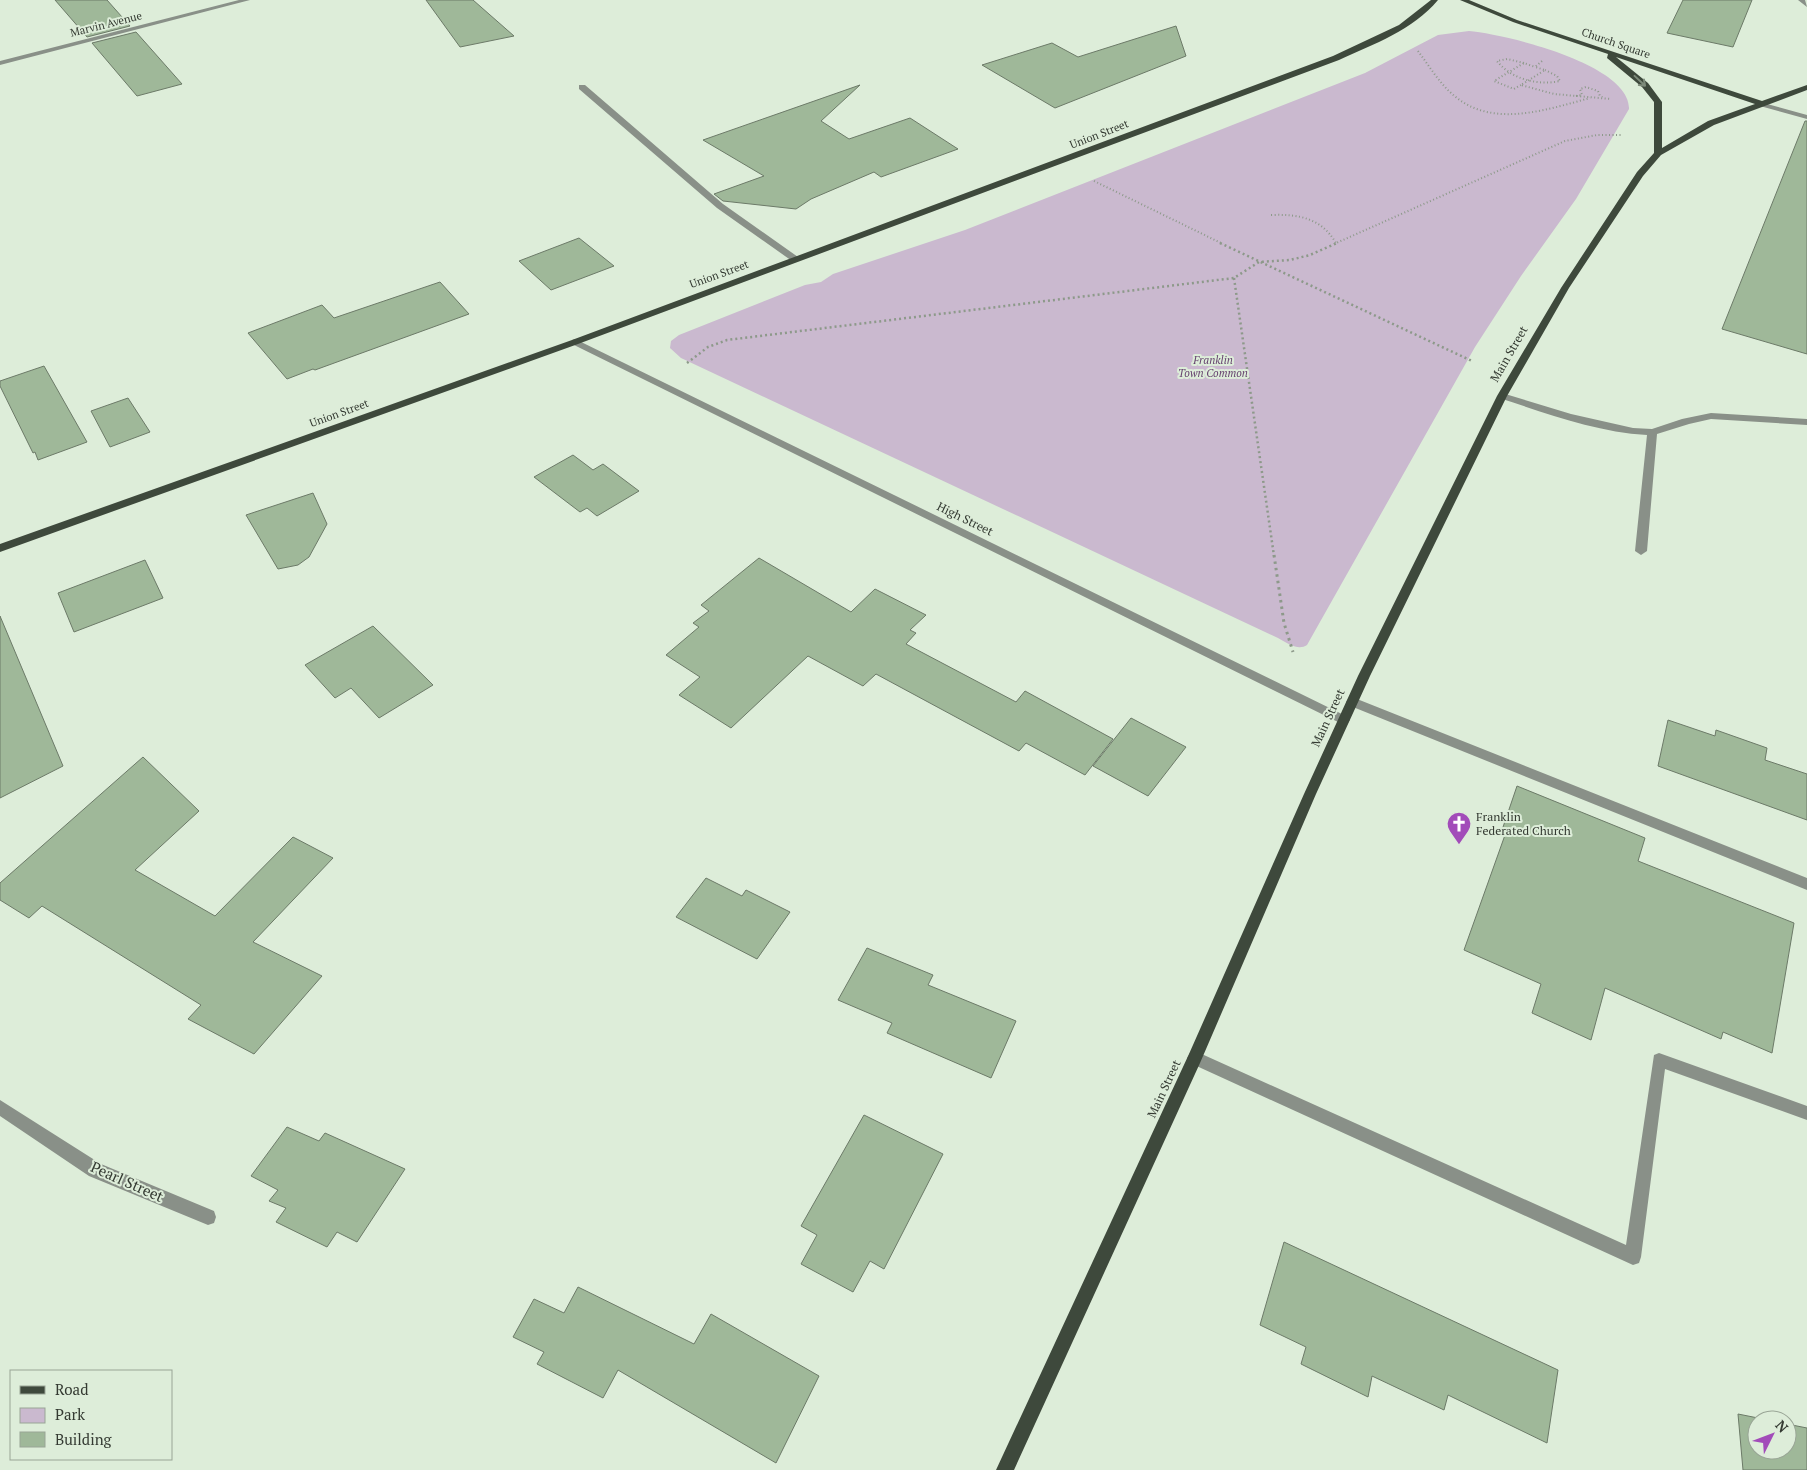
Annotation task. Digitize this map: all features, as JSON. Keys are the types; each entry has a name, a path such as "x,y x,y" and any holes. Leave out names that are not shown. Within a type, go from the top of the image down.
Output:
{"main road":[{"name":"Union Street","path":"0,548 575,342 1336,58 1394,31 1419,16 1435,0"},
{"name":"Church Square","path":"1463,0 1515,21 1763,104"},
{"path":"1602,50 1645,85 1658,102 1658,153"},
{"name":"Main Street","path":"1005,1470 1195,1058 1310,794 1364,676 1502,396 1612,215 1640,174 1658,153 1711,124 1807,88"}],"street":[{"name":"Marvin Avenue","path":"0,63 247,0"},
{"path":"1801,0 1807,5"},
{"path":"582,87 720,206 795,259"},
{"path":"1763,104 1807,117"},
{"name":"High Street","path":"575,342 1344,720"},
{"path":"1502,396 1585,422 1615,428 1652,432 1686,421 1711,416 1807,422"},
{"path":"1641,551 1652,432"},
{"path":"1352,702 1807,884"},
{"path":"1195,1058 1632,1257 1659,1060 1807,1113"},
{"name":"Pearl Street","path":"0,1107 95,1170 208,1216"}],"path":[{"path":"1414,45 1442,82 1459,99 1483,110 1504,113 1526,112 1590,98"},
{"path":"1511,59 1535,67 1557,76 1560,81 1529,80 1508,72 1498,64 1498,60 1511,59"},
{"path":"1535,67 1542,62"},
{"path":"1524,63 1494,81 1514,89 1544,70"},
{"path":"1522,85 1544,92 1574,97 1617,100"},
{"path":"1574,97 1582,94 1580,89 1586,87 1596,89 1600,92 1600,96 1607,99"},
{"path":"682,366 708,347 727,340 1234,278 1259,262 1290,260 1310,255 1565,141 1596,135 1622,135"},
{"path":"1089,178 1259,262 1472,361"},
{"path":"1271,215 1290,214 1318,221 1331,231 1336,243"},
{"path":"1234,278 1284,623 1294,652"}],"green space":[{"name":"Franklin Town Common","path":"1469,31 1486,33 1536,45 1588,65 1610,78 1624,93 1629,109 1576,199 1521,276 1475,347 1307,645 1304,647 1296,647 1289,644 681,358 670,348 671,341 679,335 805,285 821,282 833,274 965,230 1365,73 1438,35"}],"building":[{"path":"55,0 107,0 130,26 87,37"},
{"path":"426,0 473,0 514,36 460,47"},
{"path":"1683,0 1752,0 1733,47 1667,33"},
{"path":"1176,26 1186,56 1055,108 982,65 1052,43 1078,57"},
{"path":"136,32 182,84 137,96 92,43"},
{"path":"860,85 821,121 849,139 910,118 958,149 881,177 874,172 811,199 796,209 723,201 714,194 764,176 703,140"},
{"path":"1805,121 1807,121 1807,354 1722,329"},
{"path":"579,238 614,266 551,290 519,261"},
{"path":"440,282 469,314 287,379 248,333 322,305 334,318"},
{"path":"44,366 87,442 38,460 0,386 0,381"},
{"path":"128,398 150,432 110,447 91,411"},
{"path":"573,455 593,470 603,464 639,491 597,516 587,508 580,512 534,477"},
{"path":"313,493 327,524 309,557 298,565 278,569 246,515"},
{"path":"759,558 851,612 875,589 926,615 910,630 916,633 906,644 1016,702 1025,691 1113,739 1085,775 1026,743 1019,751 876,674 863,686 808,656 731,728 679,695 700,677 666,655 699,627 693,623 709,611 701,605"},
{"path":"145,560 163,598 74,632 58,593"},
{"path":"0,616 63,766 0,798"},
{"path":"373,626 433,685 379,718 351,688 335,698 305,665"},
{"path":"1131,718 1186,747 1148,796 1093,766"},
{"path":"1668,720 1715,736 1716,730 1767,748 1765,760 1807,774 1807,820 1658,766"},
{"path":"143,757 199,811 135,870 215,916 293,837 333,858 253,942 322,976 254,1054 188,1019 201,1005 42,906 29,918 0,900 0,883"},
{"path":"1517,786 1645,838 1638,861 1794,923 1772,1053 1723,1032 1721,1039 1605,988 1591,1040 1532,1013 1541,984 1464,950 1505,835 1501,833"},
{"path":"706,878 742,896 746,890 790,912 757,959 676,917"},
{"path":"867,948 933,975 928,985 1016,1021 991,1078 887,1033 892,1023 838,1000"},
{"path":"864,1115 943,1154 884,1269 870,1261 853,1292 801,1264 817,1235 801,1226"},
{"path":"287,1127 319,1141 325,1133 405,1169 357,1242 337,1232 327,1247 276,1222 286,1208 269,1201 278,1190 251,1176"},
{"path":"1284,1242 1558,1370 1547,1443 1448,1395 1444,1410 1372,1376 1368,1397 1301,1364 1306,1347 1260,1325"},
{"path":"578,1287 694,1344 711,1314 819,1376 776,1463 618,1370 603,1398 537,1364 544,1352 513,1337 534,1299 564,1313"},
{"path":"1738,1414 1747,1416 1747,1460 1797,1460 1797,1426 1807,1428 1807,1470 1743,1470"}],"place":[{"name":"Franklin Federated Church","path":"1459,845"}]}
